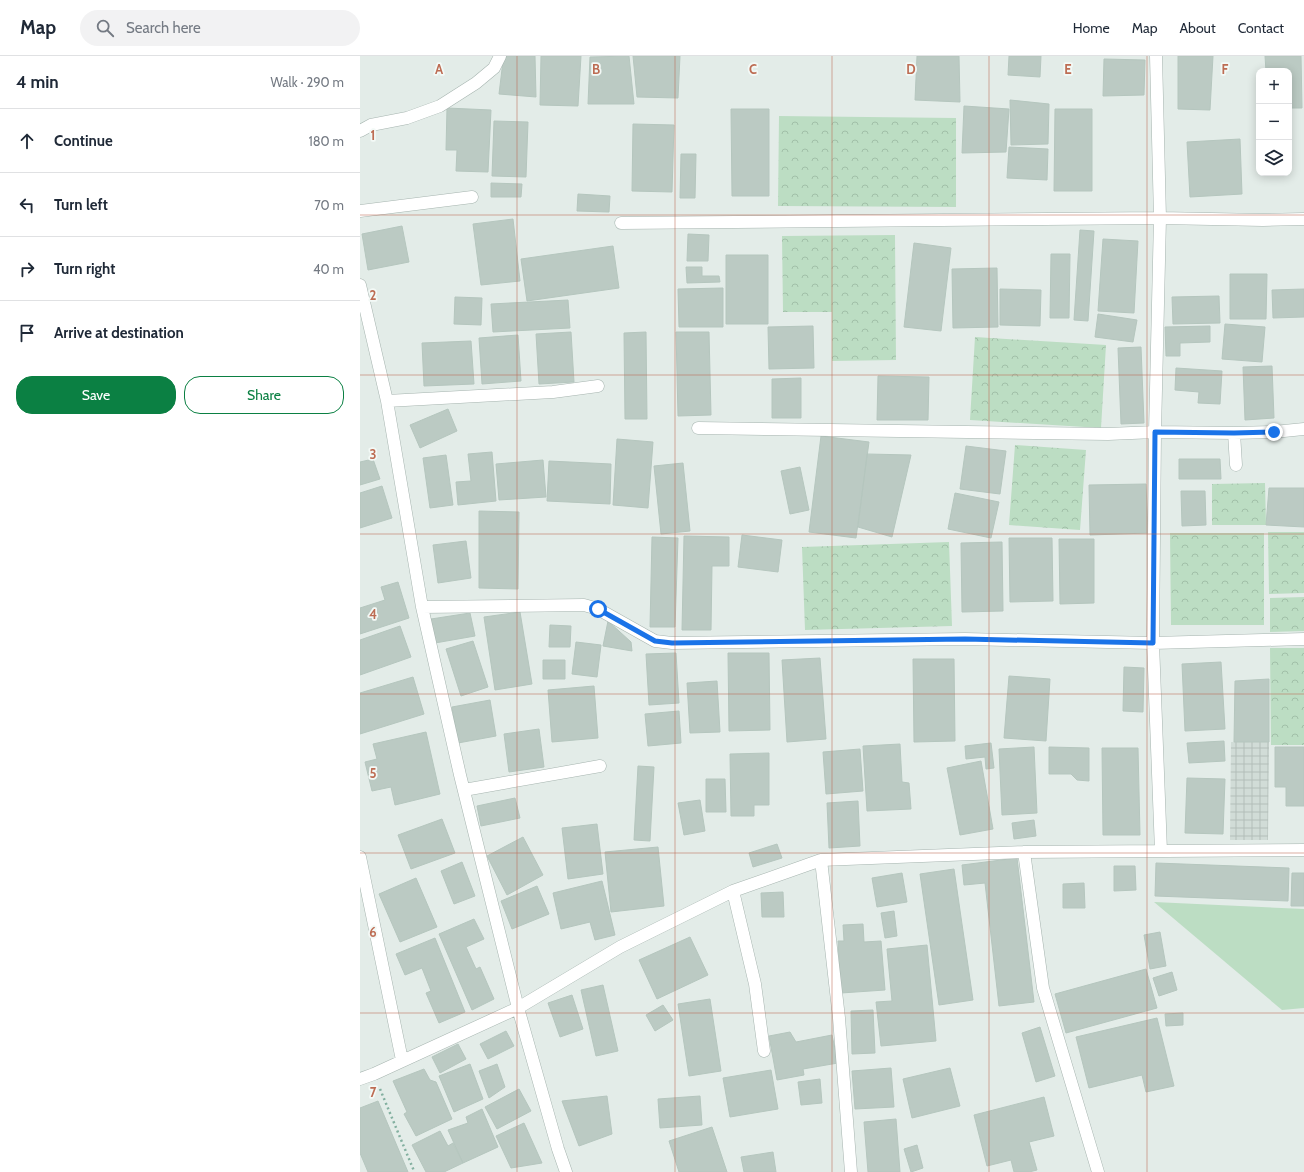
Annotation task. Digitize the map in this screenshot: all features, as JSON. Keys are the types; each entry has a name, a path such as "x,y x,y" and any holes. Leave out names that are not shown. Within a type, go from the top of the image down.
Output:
{"street":[{"path":"360,131 371,125 407,118 440,106 476,83 494,68 500,56"},
{"path":"1156,56 1160,218 1155,432 1153,643 1161,851"},
{"path":"360,211 472,197"},
{"path":"621,224 1160,218 1263,220 1304,219"},
{"path":"360,285 387,401 422,607 464,790 518,1008 566,1172"},
{"path":"387,401 553,392 598,386"},
{"path":"698,428 1108,434 1155,432 1274,432 1304,428"},
{"path":"1234,433 1236,465"},
{"path":"422,607 584,605 598,609 655,641 672,643 965,639 1153,643 1304,639"},
{"path":"464,790 600,766"},
{"path":"360,1079 518,1008 620,947 733,891 822,860 1024,852 1304,850"},
{"path":"1024,852 1043,988 1098,1172"},
{"path":"360,857 402,1060"},
{"path":"822,860 839,1018 852,1172"},
{"path":"733,891 755,984 764,1051"}],"path":[{"path":"374,1074 414,1171"}],"shaded area":[{"path":"1231,742 1269,742 1268,840 1230,840"}],"green space":[{"path":"779,116 956,118 956,207 778,206"},
{"path":"895,235 896,360 832,361 832,312 783,312 782,236"},
{"path":"975,337 1106,345 1101,428 970,420"},
{"path":"1015,445 1086,450 1080,530 1009,525"},
{"path":"1265,483 1266,525 1212,525 1212,484"},
{"path":"1268,532 1304,532 1304,593 1269,594"},
{"path":"1170,533 1264,533 1264,625 1171,625"},
{"path":"949,542 952,626 805,630 802,547"},
{"path":"1304,597 1304,631 1270,632 1270,598"},
{"path":"1270,648 1304,648 1304,745 1271,745"},
{"path":"1154,902 1304,909 1304,1008 1282,1010"}],"building":[{"path":"506,56 535,56 536,97 499,94 503,61"},
{"path":"541,56 581,56 578,106 540,105"},
{"path":"629,56 634,104 588,104 590,57"},
{"path":"633,56 680,56 678,98 637,97"},
{"path":"917,56 959,56 960,102 915,100"},
{"path":"1009,56 1041,56 1040,77 1008,75"},
{"path":"1178,56 1213,56 1210,110 1178,109"},
{"path":"1265,56 1301,56 1302,108 1292,108 1292,68 1266,68"},
{"path":"1104,59 1145,60 1144,95 1103,96"},
{"path":"1010,100 1049,104 1048,144 1011,145"},
{"path":"964,106 1009,109 1006,152 962,153"},
{"path":"447,108 491,110 488,172 456,171 457,150 446,150"},
{"path":"731,109 769,109 769,196 732,196"},
{"path":"1055,109 1092,109 1092,191 1054,191"},
{"path":"494,121 528,122 526,177 492,176"},
{"path":"633,124 674,125 672,192 632,191"},
{"path":"1240,139 1242,194 1190,197 1187,142"},
{"path":"1009,147 1048,149 1047,180 1007,178"},
{"path":"681,154 696,154 695,198 680,198"},
{"path":"491,183 522,184 521,197 491,197"},
{"path":"578,194 610,196 609,212 577,211"},
{"path":"513,219 520,281 481,285 473,224"},
{"path":"402,226 409,262 368,270 362,234"},
{"path":"1080,230 1094,231 1088,321 1074,320"},
{"path":"688,234 709,235 708,261 687,261"},
{"path":"1103,239 1138,241 1134,313 1098,311"},
{"path":"914,243 951,248 941,331 904,327"},
{"path":"613,246 619,288 527,301 521,259"},
{"path":"1051,254 1070,254 1069,318 1050,318"},
{"path":"726,255 768,255 768,324 726,324"},
{"path":"686,267 702,267 702,276 719,276 720,282 687,283"},
{"path":"997,268 998,327 953,328 952,269"},
{"path":"1230,274 1267,274 1266,319 1230,319"},
{"path":"723,288 723,327 679,327 678,289"},
{"path":"1000,289 1041,290 1040,326 1000,325"},
{"path":"1304,289 1304,317 1273,318 1272,290"},
{"path":"1219,296 1220,323 1173,324 1172,297"},
{"path":"455,297 482,298 481,325 454,324"},
{"path":"568,300 570,328 493,332 491,304"},
{"path":"1098,314 1137,320 1133,342 1095,337"},
{"path":"1225,324 1265,327 1262,362 1222,359"},
{"path":"813,326 814,368 769,369 768,327"},
{"path":"1210,326 1210,342 1180,343 1180,356 1166,356 1165,327"},
{"path":"571,332 574,382 539,384 536,334"},
{"path":"646,332 647,419 625,419 624,333"},
{"path":"676,332 709,332 711,415 678,416"},
{"path":"518,335 521,381 482,384 479,338"},
{"path":"471,341 474,384 424,386 422,343"},
{"path":"1141,347 1144,423 1121,424 1118,348"},
{"path":"1272,366 1274,418 1245,420 1243,367"},
{"path":"1176,368 1222,371 1220,404 1198,403 1199,392 1175,390"},
{"path":"878,376 929,377 928,420 877,420"},
{"path":"801,378 801,418 772,418 772,379"},
{"path":"448,409 457,431 420,448 410,425"},
{"path":"821,436 869,442 856,538 809,532"},
{"path":"617,439 653,442 648,508 613,505"},
{"path":"966,446 1006,451 1000,494 960,489"},
{"path":"492,452 496,501 458,505 456,482 471,481 468,454"},
{"path":"867,454 911,455 892,537 858,527"},
{"path":"446,455 453,505 430,508 423,458"},
{"path":"373,459 380,479 360,485 360,462"},
{"path":"1179,459 1220,459 1221,479 1179,479"},
{"path":"543,460 546,497 499,500 496,464"},
{"path":"549,461 611,464 610,504 547,501"},
{"path":"683,463 690,531 661,534 654,466"},
{"path":"800,467 809,510 790,514 781,471"},
{"path":"1146,484 1148,533 1090,535 1089,485"},
{"path":"382,486 392,518 360,528 360,493"},
{"path":"1269,488 1304,488 1304,527 1266,525"},
{"path":"1181,491 1205,491 1206,525 1182,526"},
{"path":"955,493 999,502 991,538 948,529"},
{"path":"479,511 519,512 518,589 479,588"},
{"path":"742,535 782,540 778,572 738,567"},
{"path":"684,536 729,537 729,566 712,566 711,630 682,630"},
{"path":"652,537 678,538 675,627 650,627"},
{"path":"1009,538 1052,538 1053,601 1010,602"},
{"path":"1059,539 1094,539 1094,603 1060,604"},
{"path":"466,541 471,578 438,583 433,545"},
{"path":"1002,542 1003,611 962,612 961,543"},
{"path":"398,582 409,618 360,634 360,608 385,600 381,587"},
{"path":"520,612 532,684 495,690 484,617"},
{"path":"470,613 475,636 435,643 431,619"},
{"path":"608,621 631,642 632,651 603,646"},
{"path":"550,625 571,626 570,647 549,647"},
{"path":"400,626 411,657 360,675 360,640"},
{"path":"473,641 488,687 461,696 446,649"},
{"path":"576,642 601,645 597,677 572,674"},
{"path":"676,653 679,703 649,705 646,654"},
{"path":"728,653 769,653 770,730 729,731"},
{"path":"820,658 826,739 787,742 782,660"},
{"path":"913,659 954,659 955,741 914,742"},
{"path":"543,660 565,660 565,679 543,679"},
{"path":"1221,662 1225,729 1185,731 1182,664"},
{"path":"1124,667 1144,668 1143,712 1123,711"},
{"path":"1009,676 1050,679 1046,741 1004,738"},
{"path":"413,677 424,714 360,734 360,693"},
{"path":"1269,679 1269,742 1234,742 1235,681"},
{"path":"717,681 720,732 690,733 687,683"},
{"path":"594,686 598,738 552,742 548,690"},
{"path":"490,700 496,736 458,743 452,707"},
{"path":"679,711 681,743 648,746 645,714"},
{"path":"539,729 544,767 509,772 504,734"},
{"path":"426,732 440,794 395,805 391,787 372,791 365,762 377,759 373,744"},
{"path":"1224,741 1225,761 1189,763 1187,743"},
{"path":"991,743 994,768 986,769 985,757 966,759 965,746"},
{"path":"900,744 902,782 909,783 911,809 867,811 863,746"},
{"path":"1034,747 1037,813 1002,815 999,749"},
{"path":"1049,747 1089,748 1089,781 1077,780 1071,774 1049,774"},
{"path":"1275,747 1304,747 1304,806 1286,806 1286,787 1275,787"},
{"path":"1102,748 1138,748 1140,835 1103,835"},
{"path":"860,749 863,791 826,794 823,752"},
{"path":"769,753 769,805 754,805 754,816 731,816 730,754"},
{"path":"981,761 993,829 960,835 947,768"},
{"path":"638,766 654,767 650,841 634,840"},
{"path":"1187,778 1225,779 1223,834 1185,833"},
{"path":"706,779 725,779 726,812 706,812"},
{"path":"515,798 520,818 481,826 477,806"},
{"path":"700,800 705,831 684,835 678,803"},
{"path":"858,801 860,846 829,848 827,803"},
{"path":"442,819 455,853 411,869 398,835"},
{"path":"1034,820 1036,836 1014,839 1012,823"},
{"path":"597,824 603,874 568,879 562,828"},
{"path":"523,837 543,875 507,895 487,856"},
{"path":"777,844 782,858 753,867 749,853"},
{"path":"658,847 664,906 611,912 605,852"},
{"path":"1017,858 1034,1002 999,1006 985,883 964,885 962,865"},
{"path":"462,862 475,896 454,904 441,871"},
{"path":"1156,863 1289,868 1288,901 1155,896"},
{"path":"1114,866 1135,866 1136,890 1114,891"},
{"path":"954,869 973,1000 939,1005 920,874"},
{"path":"902,873 907,902 877,907 872,878"},
{"path":"1292,873 1304,873 1304,906 1291,906"},
{"path":"416,878 437,927 400,942 379,894"},
{"path":"602,881 615,935 595,940 590,922 561,929 553,893"},
{"path":"1084,883 1085,908 1063,908 1063,884"},
{"path":"537,886 549,914 512,929 501,901"},
{"path":"783,892 784,917 762,917 761,893"},
{"path":"894,911 897,936 885,938 881,913"},
{"path":"474,919 484,939 466,947 476,969 480,967 494,999 472,1010 439,934"},
{"path":"863,924 864,942 881,941 885,990 841,993 838,941 844,941 843,925"},
{"path":"1160,932 1166,966 1150,969 1144,935"},
{"path":"690,937 708,975 657,999 639,960"},
{"path":"435,938 465,1012 439,1023 426,993 431,991 422,968 405,975 396,954"},
{"path":"927,945 936,1041 881,1046 876,1002 892,1001 887,949"},
{"path":"1146,969 1157,1008 1066,1033 1055,994"},
{"path":"1172,972 1177,990 1159,996 1153,978"},
{"path":"603,985 618,1051 596,1056 581,990"},
{"path":"572,995 583,1029 560,1037 548,1003"},
{"path":"710,999 721,1071 689,1076 678,1004"},
{"path":"663,1005 673,1020 655,1031 646,1015"},
{"path":"873,1010 875,1053 852,1054 851,1011"},
{"path":"1183,1013 1183,1025 1166,1026 1165,1014"},
{"path":"1157,1018 1174,1086 1146,1092 1142,1075 1089,1088 1076,1037"},
{"path":"1040,1027 1055,1076 1036,1082 1022,1033"},
{"path":"506,1031 514,1046 488,1059 480,1044"},
{"path":"790,1032 796,1042 832,1035 838,1063 803,1069 804,1075 777,1080 769,1036"},
{"path":"458,1044 466,1059 440,1073 432,1057"},
{"path":"470,1064 483,1099 454,1112 439,1076"},
{"path":"497,1064 505,1087 489,1098 479,1071"},
{"path":"891,1068 894,1107 855,1109 852,1071"},
{"path":"950,1068 960,1106 912,1118 903,1079"},
{"path":"424,1069 430,1080 436,1082 452,1119 416,1136 404,1114 407,1112 393,1081"},
{"path":"771,1070 778,1109 730,1117 723,1078"},
{"path":"820,1079 822,1103 801,1105 798,1082"},
{"path":"519,1089 531,1111 497,1129 485,1107"},
{"path":"607,1096 612,1134 579,1146 562,1101"},
{"path":"700,1096 702,1125 660,1128 658,1099"},
{"path":"1044,1097 1054,1136 1029,1142 1037,1170 1029,1172 1014,1172 1011,1160 987,1166 974,1115"},
{"path":"378,1101 408,1172 368,1172 360,1153 360,1108"},
{"path":"482,1109 498,1147 463,1163 448,1130 468,1123 466,1117"},
{"path":"896,1119 900,1172 868,1172 864,1122"},
{"path":"524,1123 542,1163 511,1168 496,1136"},
{"path":"712,1127 727,1172 679,1172 669,1141"},
{"path":"440,1131 448,1146 453,1143 463,1163 444,1172 426,1172 412,1145"},
{"path":"917,1145 923,1168 911,1172 904,1149"},
{"path":"773,1152 776,1172 744,1172 741,1157"}],"route":[{"path":"598,609 655,641 672,643 965,639 1153,643 1155,432 1274,432"}]}
